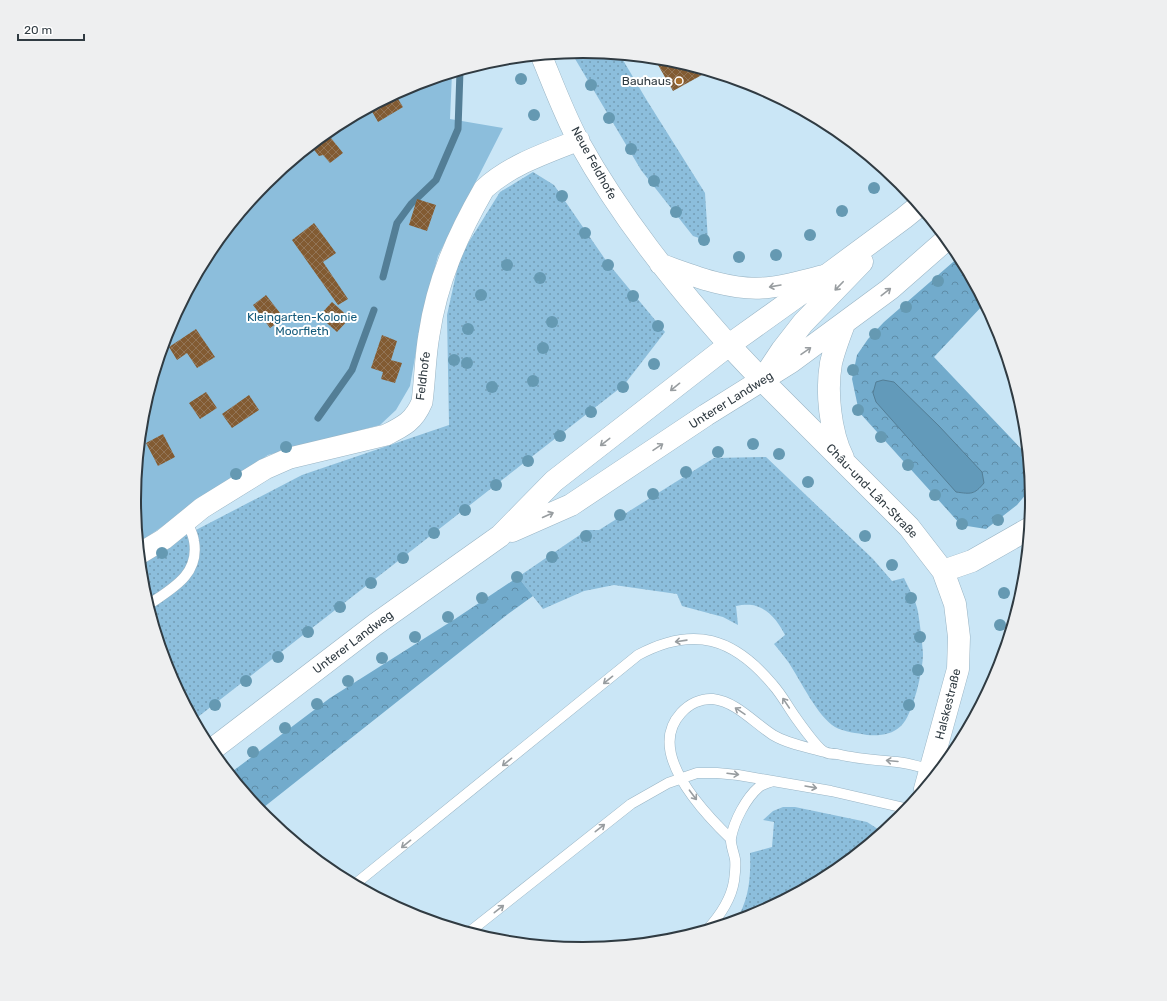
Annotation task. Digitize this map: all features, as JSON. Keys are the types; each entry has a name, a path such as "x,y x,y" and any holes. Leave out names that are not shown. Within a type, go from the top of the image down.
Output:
{"main road":[{"name":"Unterer Landweg","path":"216,746 376,624 500,536 554,481 729,345 827,275 912,211"},
{"path":"762,380 782,350 804,323 912,211"},
{"name":"Unterer Landweg","path":"500,536 571,505 706,415 791,362 890,289 943,243"},
{"path":"844,324 831,363 830,400 835,434 840,452 845,462"},
{"name":"Châu-und-Lân-Straße","path":"729,345 762,380 909,526 944,571"},
{"path":"944,571 972,561 1025,531"},
{"name":"Halskestraße","path":"927,779 958,669 959,637 955,604 944,571"}],"street":[{"name":"Neue Feldhofe","path":"543,60 578,140 607,190 659,264 729,345"},
{"name":"Feldhofe","path":"144,551 164,539 202,508 265,469 290,458 386,435 410,421 418,411 422,402 429,333 442,278 450,255 484,189 492,181 527,161 578,140"},
{"path":"659,264 705,279 743,288 763,288 827,275"}],"lane":[{"path":"153,601 185,578 191,569 195,550 194,540 187,521"},
{"path":"358,882 638,655 654,647 680,640 701,639 717,642 738,652 753,663 774,686 807,733 825,752"},
{"path":"731,839 713,821 690,792 681,778 670,751 670,733 679,714 698,700 712,699 726,702 773,735 787,742 825,752 867,759 899,762 927,779"},
{"path":"473,929 631,804 668,783 697,773 717,772 773,781 831,791 901,807"},
{"path":"712,924 726,904 732,891 735,859 731,839 745,803 760,786 773,781"}],"green space":[{"path":"575,58 623,60 705,193 708,241 693,236 641,170"},
{"name":"Kleingarten-Kolonie Moorfleth","path":"452,78 450,119 503,128 438,256 423,311 410,386 396,410 380,425 268,455 143,540 141,500 145,443 156,386 164,358 200,279 232,231 271,188 314,149 362,117 414,92"},
{"path":"533,172 554,185 607,262 665,332 624,385 198,717 164,643 156,615 145,556 302,475 449,425 447,315 460,256 500,192"},
{"path":"955,261 967,279 981,307 934,357 1023,451 1026,494 1017,505 986,529 961,525 859,412 852,379 857,355 868,339 884,322"},
{"path":"766,457 873,559 892,581 904,578 916,603 923,649 923,661 919,681 910,712 901,726 889,733 881,735 867,735 842,730 829,722 816,707 789,663 774,644 785,635 774,618 761,608 751,605 736,606 738,625 723,617 682,606 677,594 614,585 584,591 543,609 518,577 587,530 599,530 714,458"},
{"path":"518,577 533,596 508,614 265,806 233,771 330,698 455,619"},
{"path":"783,807 795,807 867,822 879,830 853,852 805,884 740,914 748,889 750,853 772,847 774,822 763,820 773,811"}],"shaded area":[{"path":"883,380 894,382 939,426 982,472 984,483 978,490 972,493 956,492 876,402 873,393 876,382"}],"building":[{"name":"Bauhaus","path":"658,65 703,74 673,91"},
{"path":"398,99 403,107 378,122 372,112"},
{"path":"331,138 343,153 330,163 323,155 319,156 314,149"},
{"path":"417,199 436,205 427,231 409,225"},
{"path":"314,223 336,253 323,262 348,299 338,305 292,240"},
{"path":"266,295 284,318 270,328 253,305"},
{"path":"332,302 350,318 337,332 319,316"},
{"path":"196,329 215,357 197,368 187,353 177,360 169,347"},
{"path":"382,335 397,341 391,360 402,363 395,383 381,379 383,372 371,368"},
{"path":"206,392 217,408 200,419 189,403"},
{"path":"249,395 259,410 232,428 222,414"},
{"path":"163,434 175,457 158,466 146,443"}],"waterway":[{"path":"383,277 397,223 411,204 436,180 458,129 460,76"},
{"path":"318,418 352,370 374,310"}],"place":[{"name":"Bauhaus","path":"679,81"}]}
